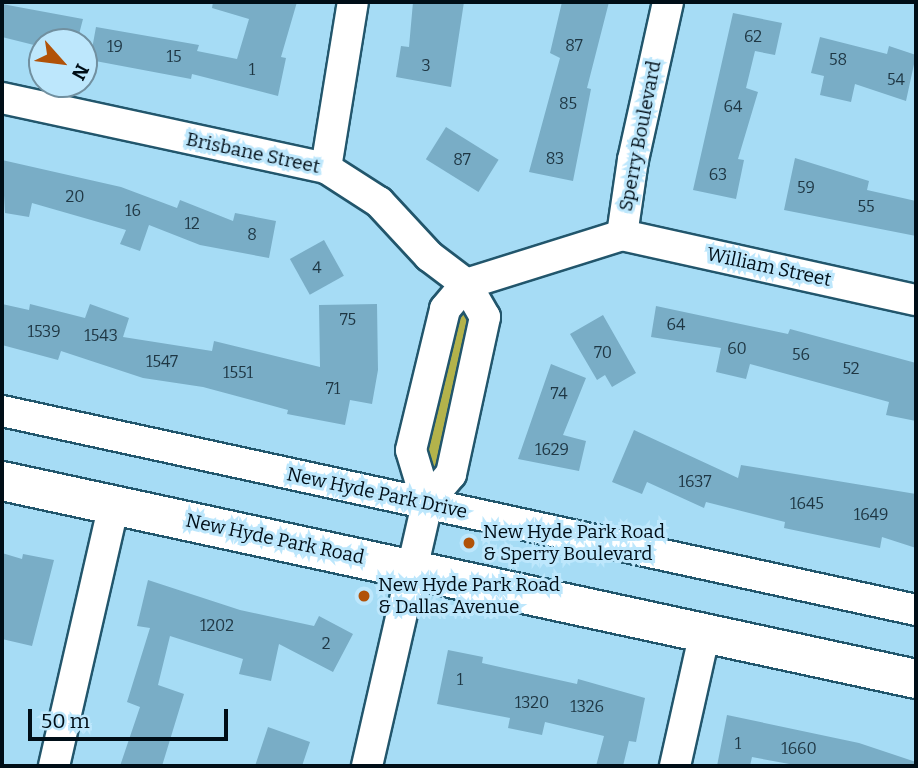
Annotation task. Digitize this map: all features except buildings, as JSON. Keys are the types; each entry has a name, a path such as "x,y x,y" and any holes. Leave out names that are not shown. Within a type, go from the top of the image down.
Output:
{"main road":[{"name":"New Hyde Park Road","path":"2,481 916,679"}],"street":[{"path":"326,168 353,2"},
{"name":"Sperry Boulevard","path":"466,284 622,235 633,160 668,2"},
{"name":"Brisbane Street","path":"2,98 326,168 379,202 429,256 466,284"},
{"name":"William Street","path":"622,235 916,300"},
{"path":"367,766 426,503 411,450 445,309 466,284 485,317 451,474 426,503"},
{"name":"New Hyde Park Drive","path":"2,411 916,610"},
{"path":"54,766 114,505"},
{"path":"675,766 705,632"}],"shaded area":[{"path":"466,291 481,317 447,472 428,495 415,452"}],"place":[{"name":"New Hyde Park Road & Sperry Boulevard","path":"469,543"},
{"name":"New Hyde Park Road & Dallas Avenue","path":"364,596"}]}
